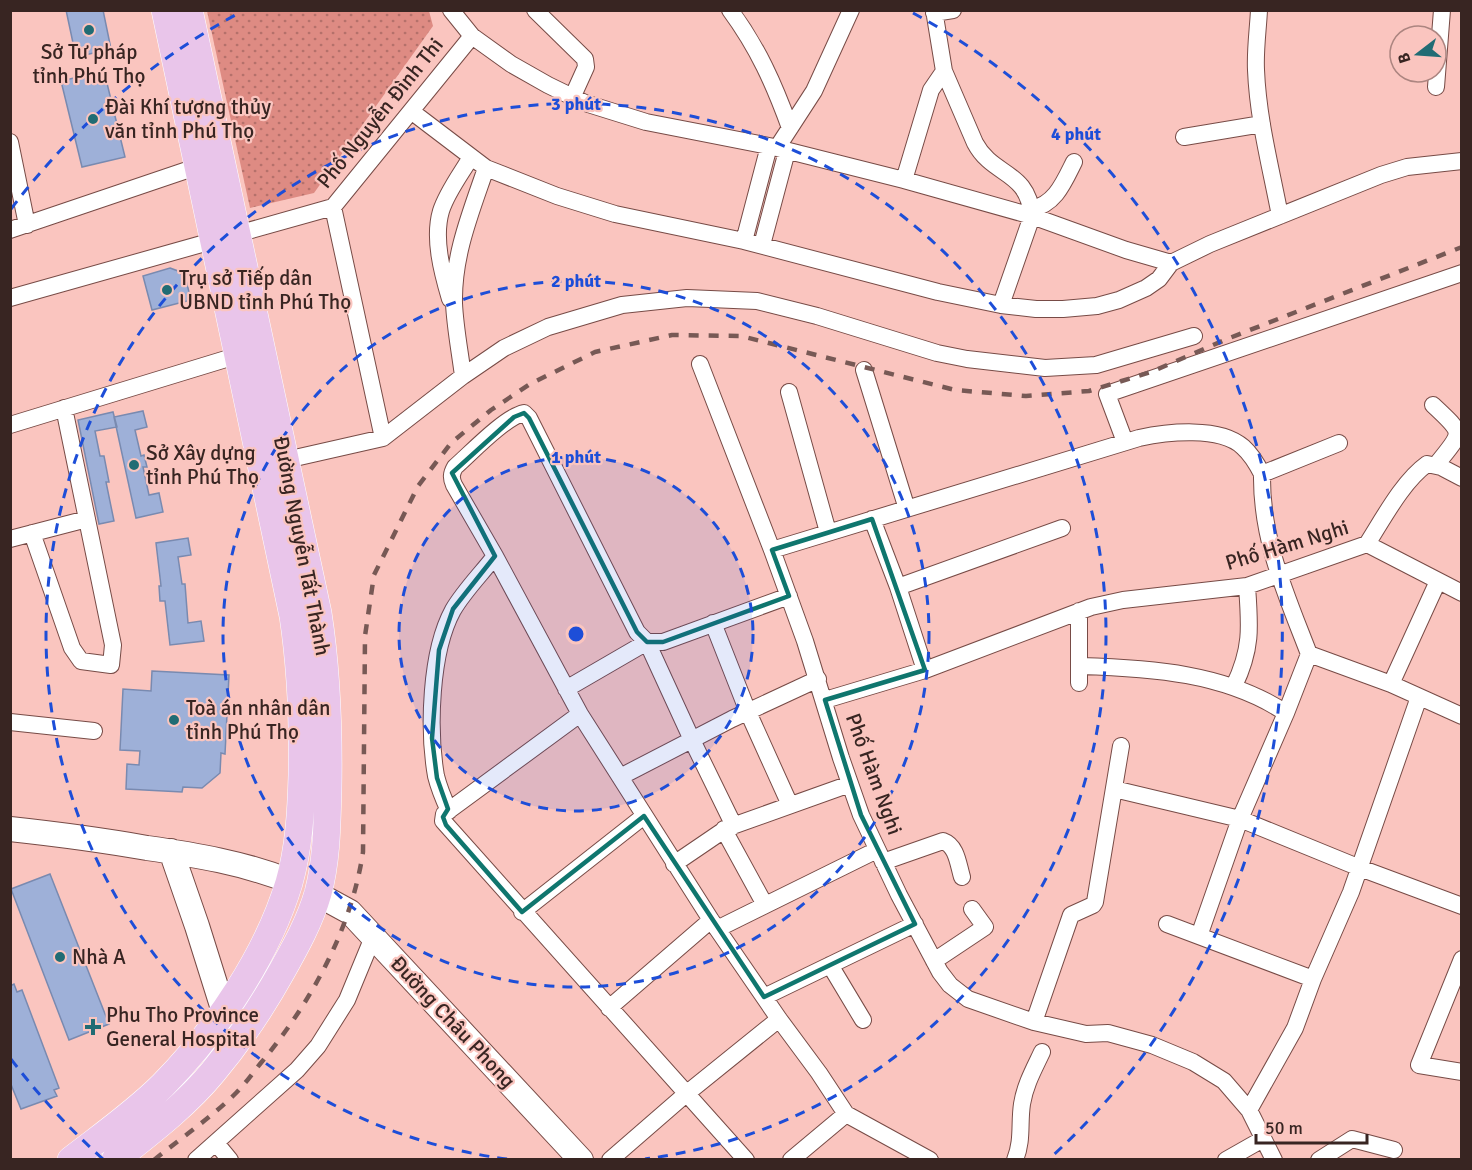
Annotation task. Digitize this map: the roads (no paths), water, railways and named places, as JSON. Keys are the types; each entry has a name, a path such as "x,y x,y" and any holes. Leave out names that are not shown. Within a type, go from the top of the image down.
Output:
{"main road":[{"name":"Đường Nguyễn Tất Thành","path":"71,1160 161,1087 193,1053 224,1012 271,931 290,881 299,828 302,745 299,654 300,579 286,460 226,238 199,166 165,10"},
{"name":"Đường Nguyễn Tất Thành","path":"115,1160 180,1106 212,1074 245,1031 298,942 317,894 323,867 326,834 328,746 324,652 300,579 239,355 226,238 189,10"},
{"path":"120,1122 138,1141"}],"street":[{"path":"451,10 471,36 511,64 572,98 646,122 778,149 1031,213 1126,250 1171,262"},
{"path":"535,10 585,59 586,67 572,98"},
{"path":"730,10 745,30 765,65 790,128"},
{"path":"744,241 778,149 819,81 851,10"},
{"path":"952,10 934,12 944,71 980,153 1013,177 1022,187 1027,195 1031,213 1001,305"},
{"path":"1259,10 1256,70 1262,124 1280,216"},
{"path":"1436,87 1442,10"},
{"name":"Phố Nguyễn Đình Thi","path":"10,298 333,207 471,36"},
{"path":"904,180 931,90 944,71"},
{"path":"411,111 486,168 557,196 615,214 762,245 938,292 1001,305 1063,309 1097,306 1119,300 1146,288 1159,279 1171,262 1210,244 1394,171 1461,160"},
{"path":"1184,137 1262,124"},
{"path":"10,142 27,225"},
{"path":"762,245 778,149"},
{"path":"455,317 442,269 439,244 440,220 444,203 471,157"},
{"path":"1031,213 1046,205 1056,195 1074,162"},
{"path":"10,230 199,166"},
{"path":"464,376 455,317 457,262 461,240 486,168"},
{"path":"333,207 383,438"},
{"path":"1125,442 1107,394 1461,273"},
{"path":"286,460 383,438 504,348 548,327 622,305 687,298 757,301 818,316 937,353 1035,367 1096,365 1194,336"},
{"path":"10,425 239,355"},
{"path":"700,364 772,550 825,700"},
{"path":"864,370 907,508"},
{"path":"789,392 828,532"},
{"path":"1433,405 1458,434 1456,440 1436,465"},
{"path":"32,533 72,648 81,661 111,665 113,645 64,408"},
{"path":"765,905 647,642 637,632 529,418 524,413 514,417 455,467 451,478 566,689 714,925 846,1114 930,1160"},
{"path":"772,550 1139,438 1175,432 1225,438 1242,445 1255,460 1262,474 1266,534 1278,574 1309,654 1240,819 1199,936"},
{"path":"1262,474 1339,442"},
{"path":"1367,544 1398,497 1421,468 1427,464 1436,465 1461,478"},
{"path":"10,539 87,519"},
{"path":"872,519 898,587 925,670"},
{"path":"898,587 1062,528"},
{"name":"Phố Hàm Nghi","path":"1274,1160 1249,1110 1224,1081 1193,1062 1152,1045 1108,1033 1086,1034 1034,1022 968,999 950,985 934,961 861,815 825,700 925,670 1079,611 1124,600 1247,586 1367,544 1461,593"},
{"path":"449,811 436,778 432,738 432,712 439,650 453,609 495,556"},
{"path":"1391,684 1438,581"},
{"path":"1234,686 1244,665 1249,641 1247,586"},
{"path":"566,689 647,642 663,642 789,596"},
{"path":"1079,611 1079,683"},
{"path":"713,623 748,712 790,805"},
{"path":"1309,654 1391,684 1461,717"},
{"path":"1080,666 1159,670 1234,686 1268,701 1286,713"},
{"path":"620,777 818,679"},
{"path":"1249,1110 1295,1028 1360,868 1419,697"},
{"path":"580,714 442,817 446,825 522,912 746,1160"},
{"path":"10,722 94,731"},
{"path":"1034,1022 1071,915 1095,902 1121,746"},
{"path":"674,864 729,828 850,784"},
{"path":"1114,789 1240,819 1461,906"},
{"path":"522,912 644,816"},
{"path":"10,829 76,836 171,851 243,865 290,881"},
{"path":"609,1008 714,925 880,856 943,840 954,849 962,877"},
{"path":"171,851 224,1012"},
{"name":"Đường Châu Phong","path":"317,894 350,912 581,1160"},
{"path":"934,961 985,927 972,909"},
{"path":"764,997 915,924"},
{"path":"1167,924 1313,979"},
{"path":"196,1160 297,1070 318,1046 347,999 373,937"},
{"path":"1461,959 1419,1065 1461,1072"},
{"path":"830,965 863,1020"},
{"path":"610,1160 686,1094 779,1019"},
{"path":"1015,1160 1020,1147 1022,1105 1027,1084 1042,1052"},
{"path":"791,1160 846,1114"},
{"path":"1226,1160 1263,1139"},
{"path":"1319,1160 1352,1139 1394,1150"},
{"path":"216,1143 230,1160"}],"railway":[{"path":"154,1160 217,1110 245,1083 296,1017 326,965 349,910 363,852 365,636 374,575 418,486 451,443 491,410 530,384 595,352 672,335 741,336 955,390 1026,396 1089,391 1151,372 1227,339 1462,247"}],"place":[{"name":"Sở Tư pháp tỉnh Phú Thọ","path":"89,30"},
{"name":"Đài Khí tượng thủy văn tỉnh Phú Thọ","path":"93,119"},
{"name":"Trụ sở Tiếp dân UBND tỉnh Phú Thọ","path":"167,290"},
{"name":"Sở Xây dựng tỉnh Phú Thọ","path":"134,465"},
{"name":"Toà án nhân dân tỉnh Phú Thọ","path":"174,720"},
{"name":"Nhà A","path":"60,957"},
{"name":"Phu Tho Province General Hospital","path":"93,1027"}]}
